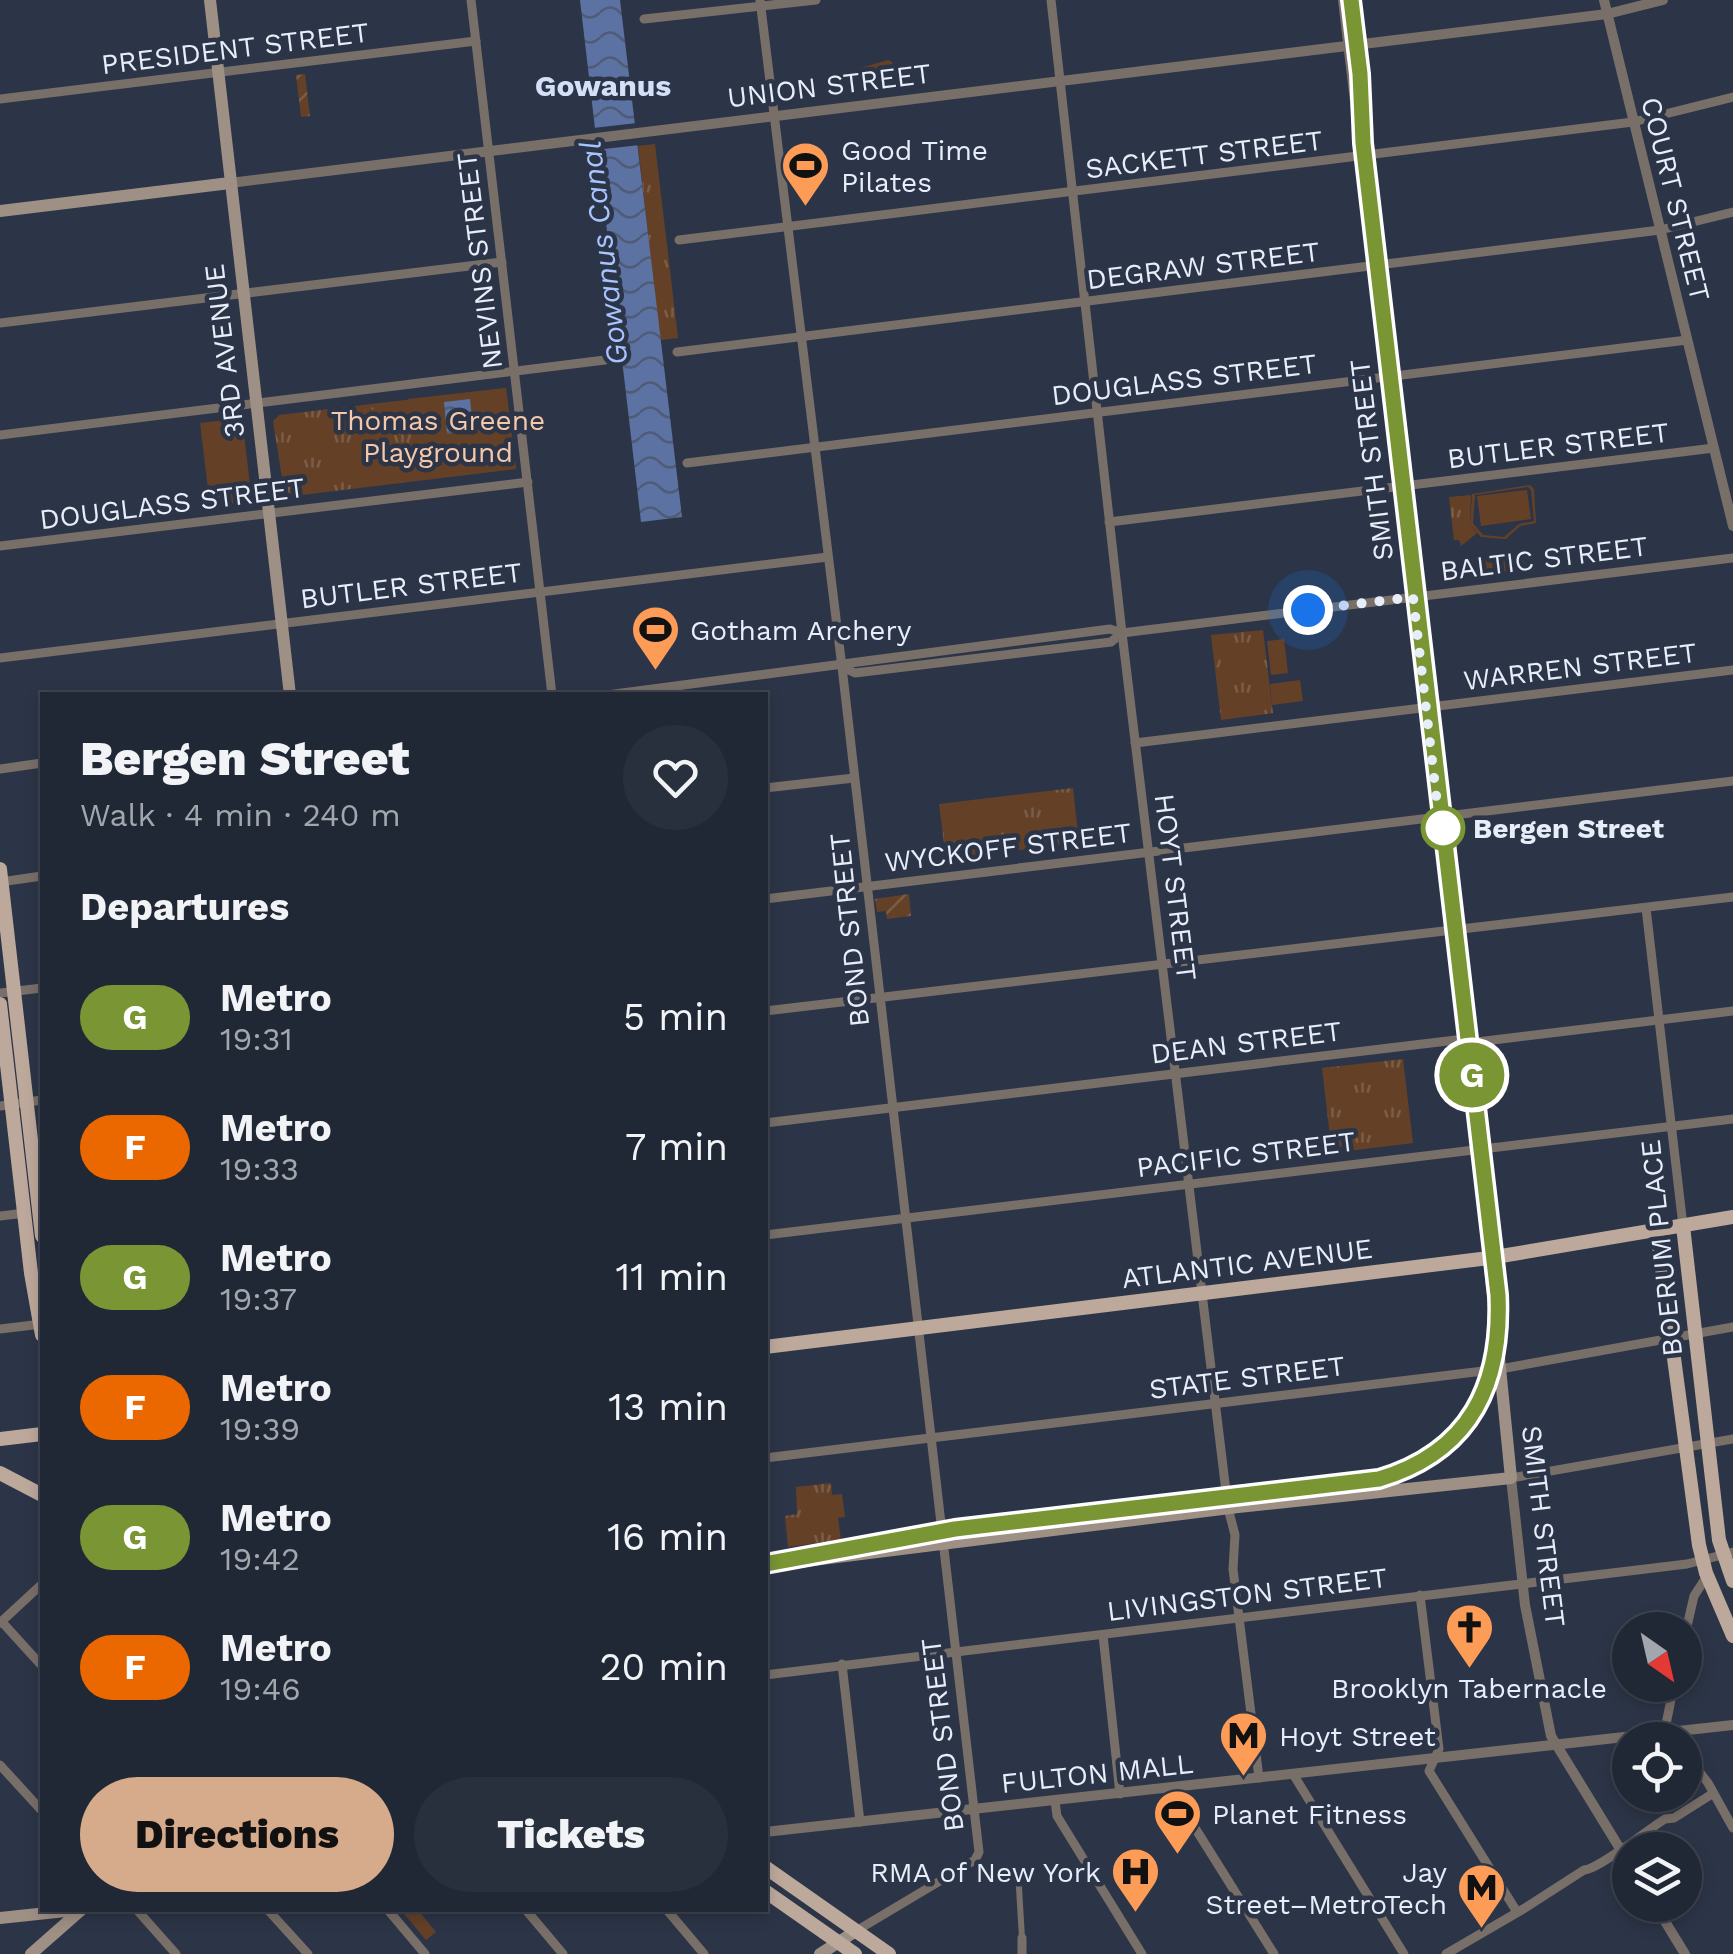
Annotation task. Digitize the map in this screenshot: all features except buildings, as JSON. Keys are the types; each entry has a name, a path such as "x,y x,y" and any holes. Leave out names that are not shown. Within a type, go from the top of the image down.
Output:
{"main road":[{"name":"3RD AVENUE","path":"210,0 290,692"},
{"name":"UNION STREET","path":"0,211 230,183"},
{"path":"0,869 7,992 35,1211 40,1295"},
{"path":"0,1004 21,1103"},
{"name":"ATLANTIC AVENUE","path":"768,1347 1489,1258 1733,1217"},
{"name":"BOERUM PLACE","path":"1682,1226 1708,1443 1733,1581"},
{"name":"BOERUM PLACE","path":"1657,1231 1702,1560 1733,1636"},
{"name":"SMITH STREET","path":"1489,1258 1510,1478"},
{"path":"0,1439 40,1434"},
{"path":"0,1473 40,1494"},
{"path":"768,1566 1228,1508 1510,1478"},
{"path":"768,1870 889,1954"},
{"path":"768,1893 856,1954"},
{"path":"0,1918 58,1912"},
{"path":"31,1954 76,1912"},
{"path":"820,1954 856,1931"}],"street":[{"name":"NEVINS STREET","path":"471,0 552,692"},
{"path":"644,19 760,3 816,0"},
{"name":"HOYT STREET","path":"1051,0 1135,743 1228,1508 1235,1535 1233,1568 1260,1778"},
{"name":"SMITH STREET","path":"1342,0 1489,1258"},
{"name":"COURT STREET","path":"1604,0 1733,526"},
{"name":"UNION STREET","path":"230,183 1608,14 1663,0"},
{"name":"BOND STREET","path":"760,3 842,666 978,1856 856,1931"},
{"name":"PRESIDENT STREET","path":"0,99 476,41"},
{"name":"SACKETT STREET","path":"678,240 1634,122 1733,97"},
{"name":"DEGRAW STREET","path":"677,352 1660,230 1733,212"},
{"path":"0,323 502,262"},
{"name":"DOUGLASS STREET","path":"687,463 1687,340"},
{"path":"0,435 605,360"},
{"name":"BUTLER STREET","path":"1110,522 1714,448"},
{"name":"DOUGLASS STREET","path":"0,546 528,482"},
{"name":"BUTLER STREET","path":"0,658 828,557"},
{"name":"BALTIC STREET","path":"631,692 1110,629 1122,633 1733,558"},
{"name":"WARREN STREET","path":"1135,743 1733,670"},
{"path":"0,768 40,764"},
{"path":"768,788 854,778"},
{"name":"WYCKOFF STREET","path":"768,899 1733,781"},
{"path":"1,882 40,876"},
{"path":"768,1011 1733,897"},
{"name":"BOERUM PLACE","path":"1646,908 1674,1126 1682,1226"},
{"path":"7,992 40,988"},
{"name":"DEAN STREET","path":"768,1123 1733,1010"},
{"name":"PACIFIC STREET","path":"768,1235 1733,1119"},
{"path":"0,1216 35,1211"},
{"name":"STATE STREET","path":"768,1458 1500,1369 1733,1327"},
{"path":"0,1329 40,1328"},
{"path":"1510,1478 1733,1439"},
{"name":"SMITH STREET","path":"1510,1478 1523,1582 1551,1736 1612,1837"},
{"name":"LIVINGSTON STREET","path":"768,1675 1728,1554"},
{"path":"1690,1612 1694,1596 1708,1576"},
{"path":"40,1586 1,1622 40,1664"},
{"path":"1420,1594 1439,1749 1429,1771 1517,1912"},
{"path":"1103,1634 1120,1794"},
{"path":"842,1664 860,1822"},
{"name":"FULTON MALL","path":"1702,1731 1733,1725"},
{"name":"FULTON MALL","path":"768,1832 1612,1741"},
{"path":"0,1765 40,1809"},
{"path":"1292,1774 1404,1954"},
{"path":"1702,1775 1733,1828"},
{"path":"1170,1788 1274,1954"},
{"path":"1647,1832 1712,1794"},
{"path":"1055,1800 1057,1816 1142,1954"},
{"path":"1446,1954 1612,1856"},
{"path":"1018,1871 1022,1954"},
{"path":"139,1912 176,1954"},
{"path":"270,1912 308,1954"},
{"path":"390,1912 425,1954"},
{"path":"528,1912 563,1954"},
{"path":"669,1912 704,1954"},
{"path":"1665,1922 1685,1954"}],"green space":[{"path":"892,62 895,81 862,90 857,69"},
{"path":"305,74 310,116 301,117 296,75"},
{"path":"655,144 678,338 660,340 638,146"},
{"name":"Thomas Greene Playground","path":"506,388 516,469 285,497 273,421 279,415"},
{"path":"506,388 516,469 485,472 481,450 476,451 478,473 461,475 459,467 437,470 437,478 418,480 408,399"},
{"path":"382,408 385,429 347,434 345,413"},
{"path":"242,418 252,501 210,506 200,423"},
{"path":"387,457 390,480 354,484 351,462"},
{"path":"1530,485 1534,489 1536,523 1520,526 1506,539 1481,537 1470,524 1472,494","holes":["1528,487 1534,521 1519,524 1504,537 1483,535 1473,523 1475,495"]},
{"path":"1527,490 1531,519 1481,526 1477,496"},
{"path":"1471,495 1470,524 1477,533 1461,546 1459,540 1454,540 1449,497"},
{"path":"1522,551 1525,569 1479,575 1476,557"},
{"path":"1263,630 1273,713 1221,720 1211,635"},
{"path":"1284,639 1288,673 1271,675 1267,641"},
{"path":"1300,680 1303,701 1272,705 1270,684"},
{"path":"1073,788 1079,843 946,859 939,804"},
{"path":"993,801 995,823 961,827 958,805"},
{"path":"956,805 962,853 947,854 941,807"},
{"path":"996,827 998,848 964,852 961,831"},
{"path":"909,894 911,916 887,919 886,911 877,912 875,899"},
{"path":"1403,1059 1413,1143 1332,1153 1322,1068"},
{"path":"831,1483 832,1495 842,1494 845,1517 838,1518 841,1540 788,1547 785,1516 797,1514 796,1487"},
{"path":"403,1912 420,1912 436,1932 426,1940"}],"water":[{"name":"Gowanus Canal","path":"580,0 620,0 682,517 641,522"},
{"path":"470,399 473,430 447,434 444,402"}],"pier":[{"path":"637,123 640,145 595,150 593,128"}],"metro line":[{"name":"G","path":"768,1563 955,1529 1379,1479 1413,1467 1444,1446 1468,1420 1486,1388 1499,1336 1498,1295 1363,143 1351,0"}],"place":[{"name":"Good Time Pilates","path":"806,208"},
{"name":"Gotham Archery","path":"655,672"},
{"name":"Bergen Street","path":"1443,828"},
{"name":"Brooklyn Tabernacle","path":"1469,1670"},
{"name":"Hoyt Street","path":"1244,1778"},
{"name":"Planet Fitness","path":"1177,1856"},
{"name":"RMA of New York","path":"1136,1914"},
{"name":"Jay Street–MetroTech","path":"1482,1930"}],"district":[{"name":"Gowanus","path":"603,86"}],"route":[{"path":"1308,610 1413,597 1440,829 1443,828"}]}
